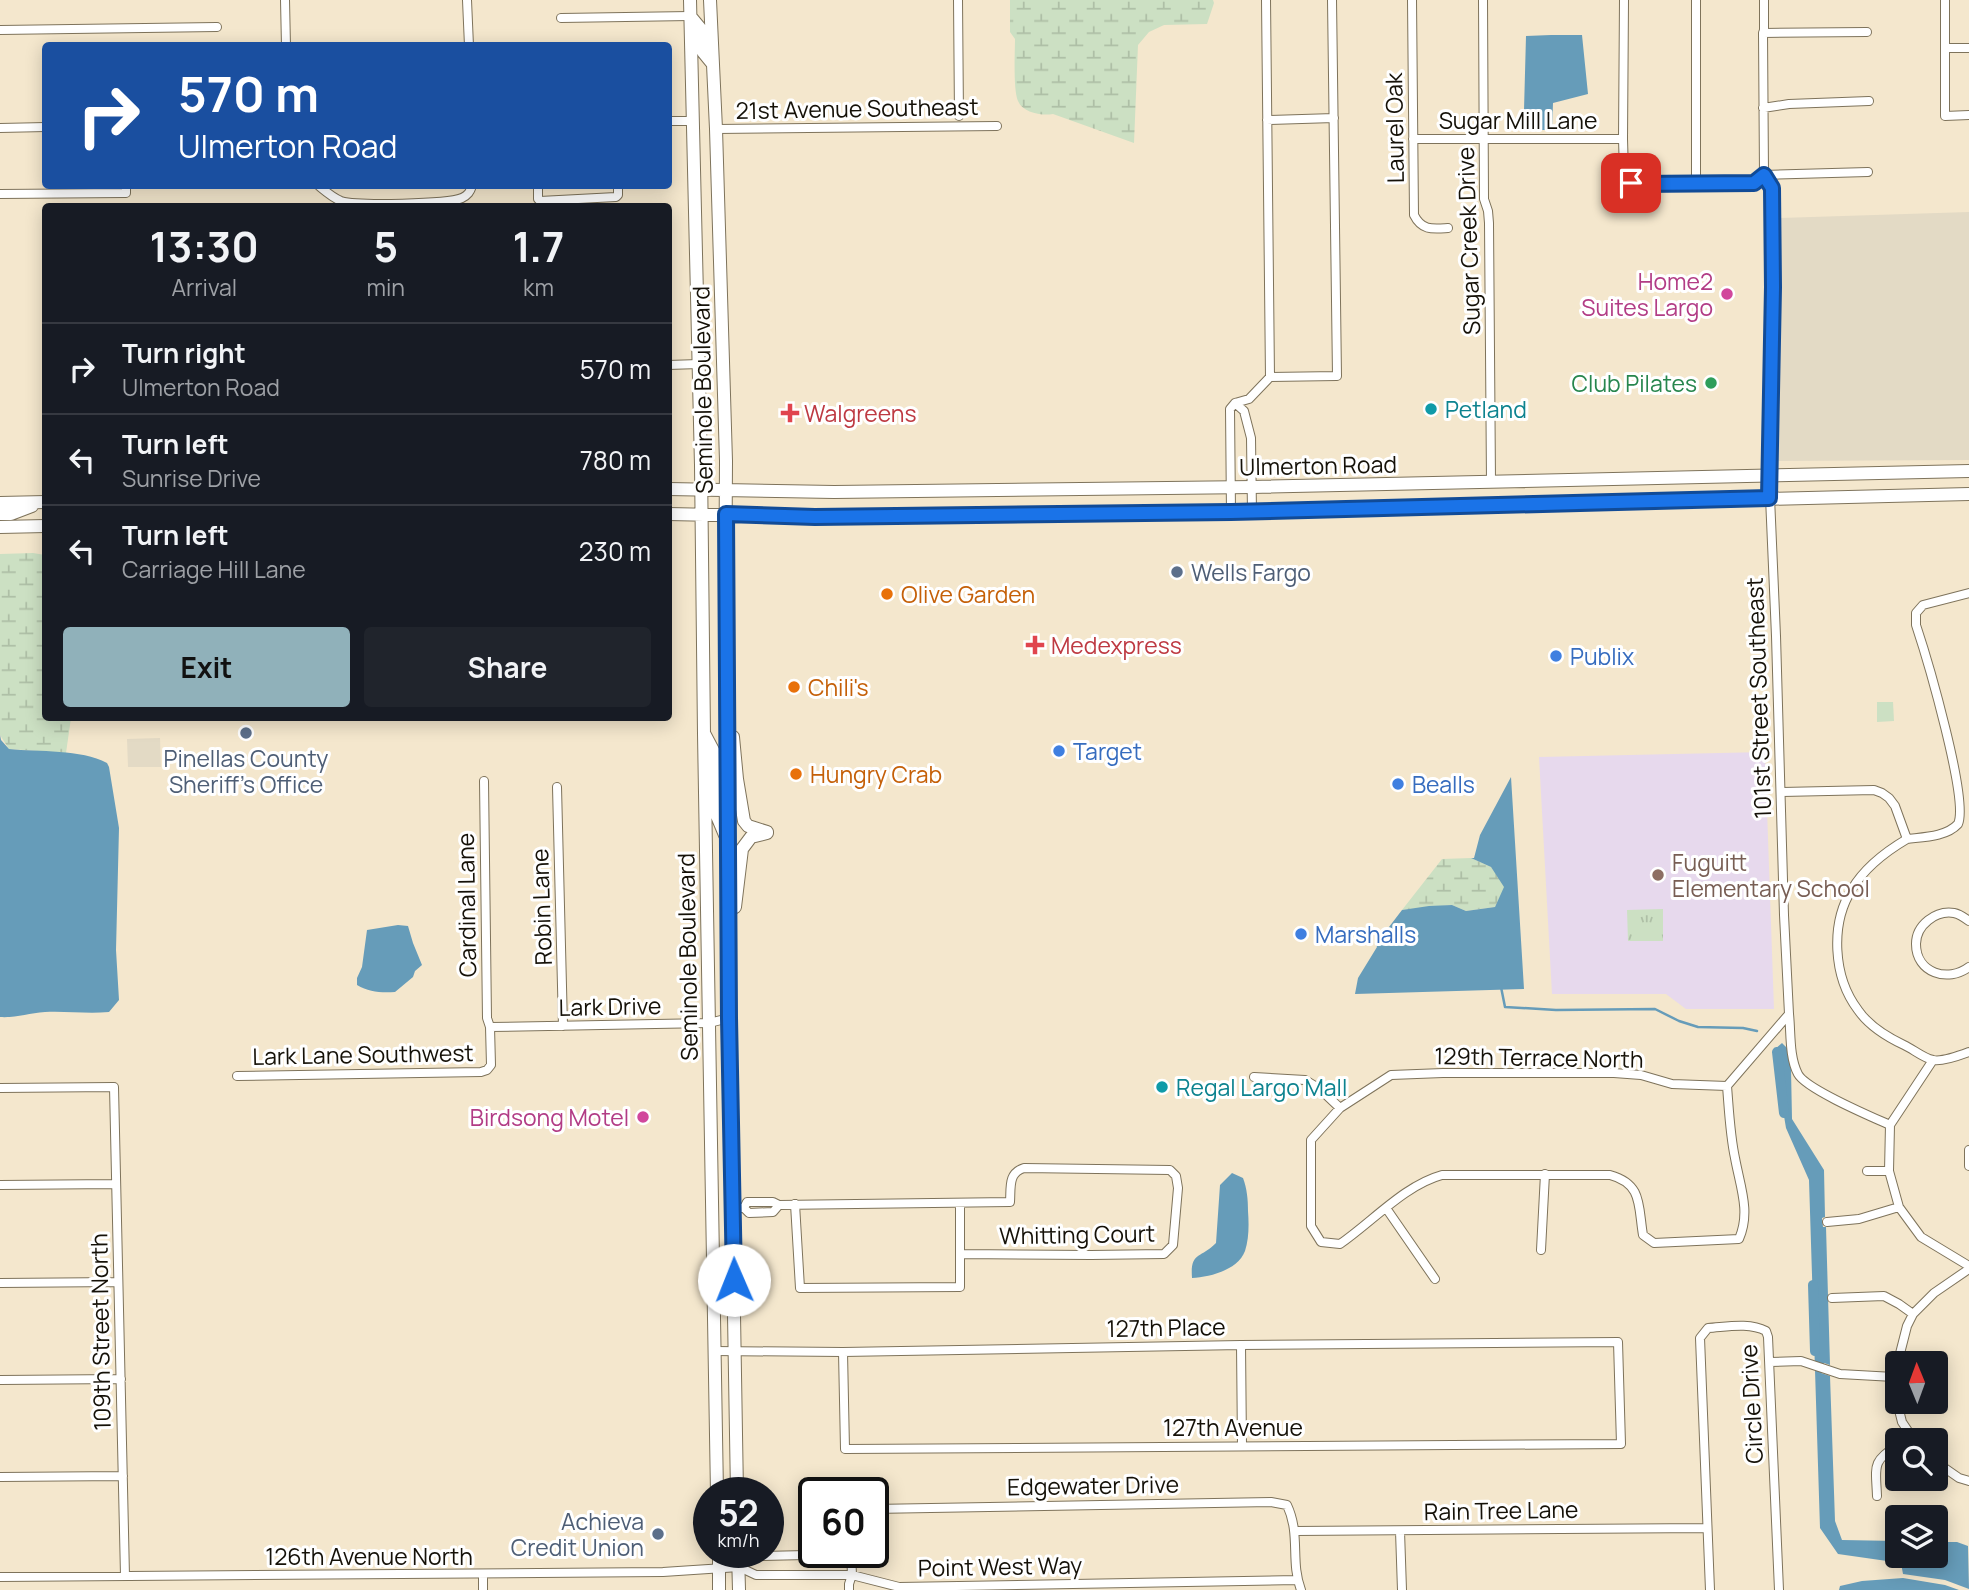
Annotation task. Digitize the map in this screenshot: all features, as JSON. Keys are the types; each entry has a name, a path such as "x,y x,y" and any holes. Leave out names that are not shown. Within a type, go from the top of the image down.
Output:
{"main road":[{"name":"Seminole Boulevard","path":"690,0 699,364 717,1477"},
{"name":"Seminole Boulevard","path":"710,0 726,490 729,1018 739,1208 735,1352 737,1477"},
{"path":"690,16 701,28 703,52 712,63"},
{"path":"693,121 716,129"},
{"name":"Ulmerton Road","path":"672,489 845,492 1232,488 1969,471"},
{"name":"Ulmerton Road","path":"672,514 828,517 1252,512 1969,494"},
{"path":"0,503 42,502"},
{"path":"0,514 11,514 42,503"},
{"path":"4,527 42,517"},
{"path":"4,527 42,526"},
{"path":"726,687 741,814 748,826 767,832 751,837 742,849 729,962"},
{"path":"704,733 715,754 717,816 728,842"},
{"path":"719,1568 719,1590"},
{"path":"739,1568 739,1590"}],"street":[{"path":"285,0 286,42"},
{"path":"467,0 468,42"},
{"path":"958,0 959,116"},
{"path":"1231,512 1230,410 1235,403 1249,399 1270,377 1266,0"},
{"path":"1270,377 1337,376 1332,0"},
{"name":"Laurel Oak","path":"1412,0 1414,215 1418,222 1431,230 1448,228"},
{"name":"Sugar Creek Drive","path":"1483,0 1484,199 1489,223 1492,481"},
{"path":"1624,0 1623,139 1626,180 1637,184 1754,183 1764,175 1868,172"},
{"path":"1696,0 1696,183"},
{"name":"101st Street Southeast","path":"1764,0 1764,175 1772,188 1773,287 1769,498 1782,792 1784,915 1794,1066 1800,1078 1820,1091 1890,1125"},
{"path":"1945,0 1945,116 1969,116"},
{"path":"561,19 690,16"},
{"path":"0,30 217,27"},
{"path":"1763,33 1867,32"},
{"path":"1945,48 1969,48"},
{"path":"1763,108 1788,104 1868,101"},
{"path":"1267,120 1334,118"},
{"path":"672,121 693,121"},
{"name":"21st Avenue Southeast","path":"716,129 997,126"},
{"path":"0,128 42,127"},
{"name":"Sugar Mill Lane","path":"1413,139 1623,139"},
{"path":"0,194 127,193 126,189"},
{"path":"323,189 340,201 355,203 441,202 460,199 470,193 471,189"},
{"path":"538,189 540,201 616,197 618,189"},
{"path":"672,365 699,364"},
{"path":"1235,403 1244,411 1251,438 1252,512"},
{"path":"1969,593 1923,605 1916,613 1916,625 1947,716 1962,785 1964,809 1960,823 1947,832 1907,839 1867,869 1852,889 1841,911 1837,935 1839,963 1845,988 1857,1010 1877,1030 1933,1060 1969,1052"},
{"name":"Cardinal Lane","path":"484,781 490,1027"},
{"name":"Robin Lane","path":"557,787 563,1026"},
{"path":"1782,792 1874,790 1882,793 1889,797 1895,806 1907,839"},
{"path":"1969,921 1955,913 1941,913 1928,919 1919,930 1916,944 1919,958 1928,969 1940,975 1955,975 1969,967"},
{"path":"1435,1279 1386,1208 1429,1178 1442,1175 1610,1175 1624,1179 1635,1190 1643,1235 1654,1242 1739,1239 1744,1227 1744,1197 1734,1157 1727,1086 1789,1014"},
{"name":"Lark Drive","path":"490,1027 709,1023 729,1018"},
{"name":"Lark Lane Southwest","path":"237,1076 481,1072 491,1066 490,1027"},
{"path":"1901,1351 1913,1314 1934,1293 1969,1268 1921,1237 1899,1207 1889,1171 1890,1125 1933,1060"},
{"name":"129th Terrace North","path":"1386,1208 1340,1244 1321,1242 1311,1226 1311,1140 1340,1108 1391,1075 1614,1073 1642,1075 1672,1084 1727,1086"},
{"path":"1254,1077 1305,1080 1320,1089 1340,1108"},
{"name":"109th Street North","path":"0,1088 114,1087 125,1576"},
{"path":"1969,1150 1969,1166"},
{"name":"Whitting Court","path":"739,1208 747,1202 779,1205 1010,1202 1011,1178 1016,1171 1024,1168 1170,1170 1176,1176 1178,1188 1173,1245 1164,1254 960,1254"},
{"path":"1867,1171 1889,1171"},
{"path":"1541,1250 1545,1174"},
{"path":"0,1185 116,1184"},
{"path":"739,1208 750,1213 768,1212 768,1202"},
{"path":"795,1203 800,1288 960,1287 960,1203"},
{"name":"Whitting Court","path":"768,1212 774,1212 779,1205"},
{"path":"1827,1222 1858,1219 1899,1207"},
{"path":"0,1283 118,1282"},
{"path":"1832,1298 1884,1296 1913,1314"},
{"name":"Circle Drive","path":"1710,1590 1700,1338 1708,1328 1743,1326 1759,1327 1766,1331 1768,1337 1779,1590"},
{"name":"127th Place","path":"714,1351 843,1352 1618,1342 1621,1444"},
{"path":"1241,1345 1242,1447"},
{"name":"127th Avenue","path":"843,1352 845,1449 1621,1444"},
{"path":"1770,1362 1801,1361 1840,1374 1885,1376"},
{"path":"0,1380 121,1379"},
{"path":"1877,1496 1876,1467 1885,1452"},
{"path":"1948,1470 1969,1481"},
{"path":"0,1477 123,1476"},
{"name":"Edgewater Drive","path":"889,1508 1272,1502 1286,1506 1292,1516 1295,1531"},
{"name":"Rain Tree Lane","path":"1295,1531 1707,1528"},
{"path":"1295,1531 1297,1580 1301,1590"},
{"path":"1400,1531 1402,1590"},
{"name":"126th Avenue North","path":"0,1577 483,1575 663,1572 719,1568"},
{"name":"Point West Way","path":"741,1568 756,1575 852,1575 899,1587 1297,1580"},
{"path":"849,1590 852,1568"},
{"path":"483,1575 483,1590"}],"shaded area":[{"path":"1969,212 1969,460 1775,461 1780,218"},
{"path":"160,738 161,767 128,767 127,739"},
{"name":"Fuguitt Elementary School","path":"1765,752 1774,1009 1686,1009 1666,994 1552,994 1539,757"}],"green space":[{"path":"1010,0 1213,0 1214,3 1207,24 1164,25 1149,32 1138,45 1134,143 1053,114 1033,113 1020,105 1015,88 1015,39 1010,32"},
{"path":"0,554 42,554 42,721 71,721 66,753 9,749 0,735"},
{"path":"1877,702 1893,702 1894,721 1877,722"},
{"path":"1471,858 1491,867 1505,887 1495,907 1466,911 1452,905 1402,910 1442,859"},
{"path":"1663,909 1663,941 1628,941 1627,910"}],"water":[{"path":"1582,35 1588,94 1553,103 1552,130 1526,130 1526,36"},
{"path":"0,735 9,749 85,755 107,763 109,767 119,828 116,950 119,1000 109,1012 45,1012 0,1017"},
{"path":"1511,777 1524,989 1355,994 1358,978 1377,947 1376,944 1402,910 1452,905 1466,911 1495,907 1504,887 1491,867 1471,858 1474,858 1480,835"},
{"path":"408,926 422,965 413,977 395,992 375,992 357,985 367,930"},
{"path":"1782,1043 1788,1049 1792,1119 1824,1170 1825,1217 1822,1218 1823,1227 1826,1227 1830,1365 1824,1363 1821,1373 1830,1376 1835,1521 1842,1540 1885,1541 1885,1561 1838,1554 1820,1528 1809,1180 1786,1128 1782,1069 1773,1056 1775,1049"},
{"path":"1232,1173 1243,1178 1248,1202 1249,1226 1245,1251 1230,1268 1192,1278 1194,1260 1216,1243 1220,1185"},
{"path":"1948,1542 1968,1546 1969,1589 1945,1580 1903,1574 1902,1568 1948,1568"},
{"path":"1903,1578 1959,1590 1839,1590 1840,1586 1862,1581"}],"waterway":[{"path":"1501,987 1505,1007 1556,1010 1655,1009 1698,1027 1757,1031"},
{"path":"1777,1052 1784,1113"},
{"path":"1813,1285 1815,1351"}],"place":[{"name":"Home2 Suites Largo","path":"1727,294"},
{"name":"Club Pilates","path":"1711,383"},
{"name":"Petland","path":"1431,409"},
{"name":"Walgreens","path":"790,413"},
{"name":"Wells Fargo","path":"1177,572"},
{"name":"Olive Garden","path":"887,594"},
{"name":"Medexpress","path":"1035,645"},
{"name":"Publix","path":"1556,656"},
{"name":"Chili's","path":"794,687"},
{"name":"Pinellas County Sheriff's Office","path":"246,733"},
{"name":"Target","path":"1059,751"},
{"name":"Hungry Crab","path":"796,774"},
{"name":"Bealls","path":"1398,784"},
{"name":"Fuguitt Elementary School","path":"1658,875"},
{"name":"Marshalls","path":"1301,934"},
{"name":"Regal Largo Mall","path":"1162,1087"},
{"name":"Birdsong Motel","path":"643,1117"},
{"name":"Achieva Credit Union","path":"658,1534"}],"route":[{"path":"734,1280 729,1018 726,514 815,517 1231,512 1769,498 1772,188 1764,175 1754,183 1631,183"}]}
